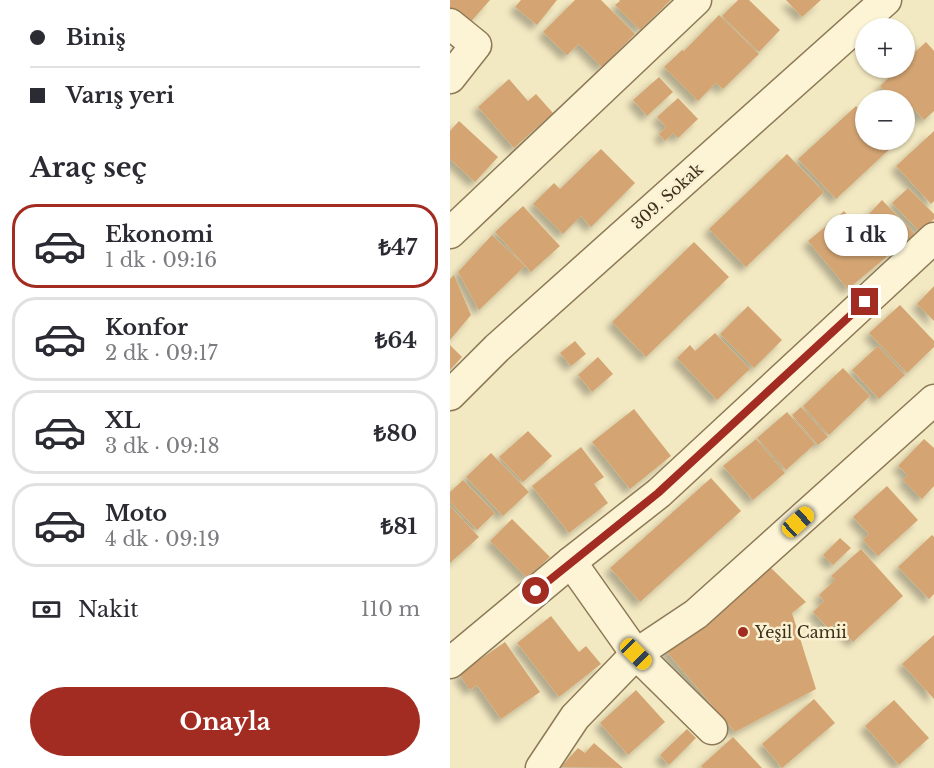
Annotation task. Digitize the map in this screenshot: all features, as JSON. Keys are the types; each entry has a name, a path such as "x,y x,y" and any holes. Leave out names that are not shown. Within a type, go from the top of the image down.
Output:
{"street":[{"path":"450,233 696,0"},
{"name":"309. Sokak","path":"450,395 496,348 886,0"},
{"path":"450,24 476,45 450,78"},
{"path":"450,663 658,493 934,238"},
{"path":"541,768 575,717 636,654 696,614 934,400"},
{"path":"571,562 636,654 712,729"}],"building":[{"path":"450,0 490,0 468,25 450,9"},
{"path":"521,0 557,0 537,25 515,7"},
{"path":"575,0 601,0 635,34 602,67 579,44 567,55 543,32"},
{"path":"619,0 671,0 640,30 615,5"},
{"path":"738,0 749,0 780,30 759,52 722,16"},
{"path":"786,0 821,0 802,17"},
{"path":"719,15 759,54 723,89 716,83 698,101 664,67 682,50 684,51"},
{"path":"926,42 934,51 934,111 924,120 915,110 915,90 884,90 880,86 888,78 915,78 915,52"},
{"path":"659,77 673,92 647,116 633,100"},
{"path":"509,79 528,101 536,94 553,113 514,148 478,107"},
{"path":"678,98 698,119 678,138 673,133 665,141 659,134 666,127 657,117"},
{"path":"855,107 855,150 889,150 836,199 798,159"},
{"path":"459,121 498,157 475,182 450,159 450,131"},
{"path":"934,131 934,201 931,204 896,166"},
{"path":"601,149 635,183 591,227 581,216 563,234 533,204 554,183 560,189"},
{"path":"787,154 824,192 746,267 709,229"},
{"path":"908,188 934,214 934,219 920,232 892,203"},
{"path":"882,200 915,234 896,252 878,234 882,230 868,215"},
{"path":"523,206 560,246 531,272 495,232"},
{"path":"844,211 873,244 878,240 890,254 848,289 808,241"},
{"path":"492,235 525,266 479,310 458,272"},
{"path":"694,242 729,277 646,357 612,322"},
{"path":"454,275 471,315 450,340 450,279"},
{"path":"934,286 934,321 917,304"},
{"path":"900,305 934,341 934,347 907,373 869,333"},
{"path":"748,306 782,340 754,368 720,334"},
{"path":"715,333 750,369 717,400 677,358 690,345 695,351"},
{"path":"575,341 586,354 571,366 560,353"},
{"path":"450,345 462,357 450,370"},
{"path":"878,346 905,375 879,399 852,370"},
{"path":"598,357 613,374 592,392 578,375"},
{"path":"843,368 870,396 829,435 803,406"},
{"path":"801,407 828,437 818,445 792,415"},
{"path":"634,409 671,456 630,489 592,442"},
{"path":"787,412 815,444 786,470 757,438"},
{"path":"528,431 552,456 523,482 499,457"},
{"path":"756,439 785,473 753,500 723,466"},
{"path":"924,439 934,448 934,486 922,499 903,480 908,475 898,466"},
{"path":"581,447 604,477 594,484 608,503 569,533 532,486"},
{"path":"491,453 529,492 503,516 466,477"},
{"path":"711,478 741,511 640,602 610,568"},
{"path":"463,480 495,513 477,530 450,502 450,492"},
{"path":"887,486 918,520 878,556 863,540 869,534 853,517"},
{"path":"450,506 479,537 450,563"},
{"path":"512,519 550,557 527,578 490,541"},
{"path":"932,535 934,537 934,594 929,599 898,567"},
{"path":"840,538 851,548 833,565 823,555"},
{"path":"861,549 903,596 853,642 836,623 829,629 813,612 824,601 819,595 835,580 831,576"},
{"name":"Yeşil Camii","path":"770,567 806,602 792,613 816,689 735,732 665,650"},
{"path":"551,616 579,652 586,646 601,664 559,697 517,643"},
{"path":"934,635 934,699 902,664"},
{"path":"505,642 540,692 501,719 477,685 470,690 459,674"},
{"path":"636,690 665,722 628,755 600,723"},
{"path":"814,699 835,723 782,768 762,744"},
{"path":"894,700 929,738 899,765 865,726"},
{"path":"687,729 696,738 669,765 660,755"},
{"path":"733,737 762,768 703,768 701,766"},
{"path":"594,743 623,768 561,767 578,748 585,753"}],"place":[{"name":"Yeşil Camii","path":"743,632"}],"route":[{"path":"536,591 658,493 865,302"}]}
